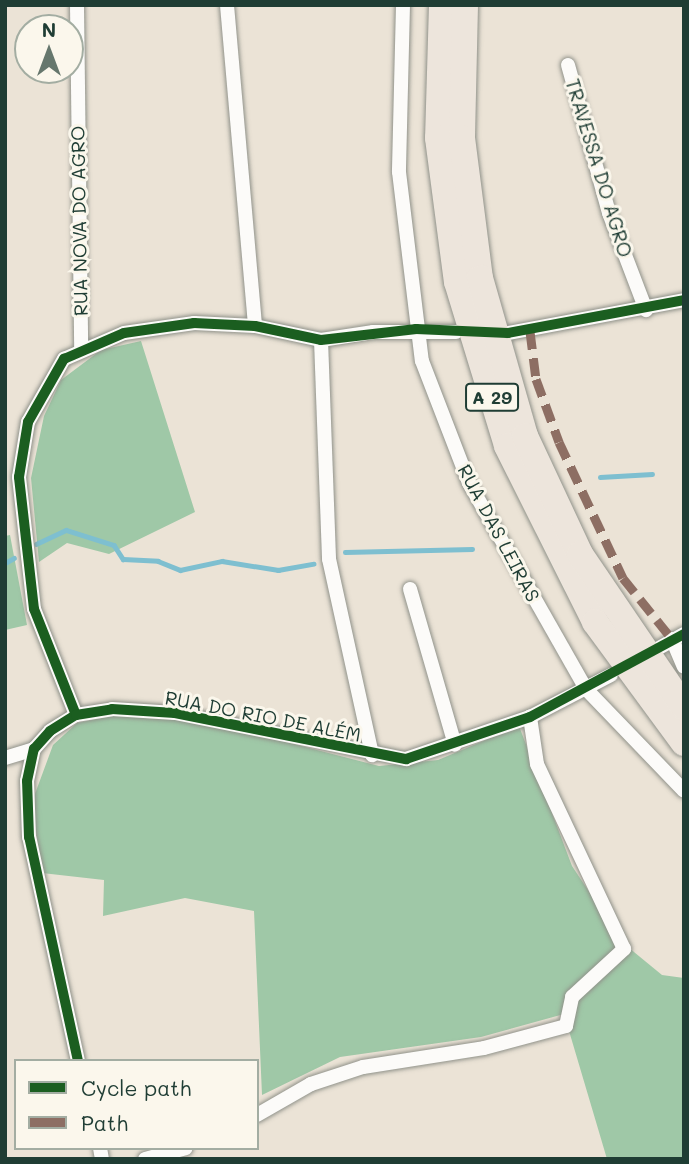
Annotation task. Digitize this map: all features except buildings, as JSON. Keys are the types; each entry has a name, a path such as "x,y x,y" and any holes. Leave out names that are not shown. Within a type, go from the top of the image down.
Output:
{"highway":[{"name":"A 29","path":"442,5 438,138 457,282 507,446 596,622 684,743"},
{"name":"A 29","path":"465,5 462,138 480,278 525,436 580,554 684,708"}],"street":[{"name":"RUA NOVA DO AGRO","path":"77,5 81,349 124,333 194,323 255,326 321,340 416,329 456,332"},
{"path":"227,5 255,326"},
{"name":"RUA DAS LEIRAS","path":"403,5 397,126 416,329 422,360 469,483 586,689 684,792"},
{"name":"TRAVESSA DO AGRO","path":"568,65 609,213 646,310"},
{"path":"508,333 646,310 684,300"},
{"path":"321,340 329,559 372,755"},
{"path":"5,758 34,748 76,715 34,609 19,477 28,422 40,395 64,359 81,349"},
{"path":"410,589 454,745"},
{"path":"657,649 678,636 684,667"},
{"name":"RUA DO RIO DE ALÉM","path":"76,715 112,709 175,713 372,755 406,759 454,745 530,717 611,675"},
{"path":"259,1114 311,1084 363,1067 484,1048 566,1026 572,997 624,949 537,764 530,717"},
{"path":"34,748 27,781 29,837 78,1059"},
{"path":"145,1159 179,1150"}],"green space":[{"path":"141,341 195,512 109,554 67,543 39,562 31,478 44,416 61,380 101,350"},
{"path":"10,535 27,625 5,630 5,536"},
{"path":"112,716 197,719 379,766 438,760 519,726 572,866 623,943 662,975 684,978 684,1159 607,1159 564,1014 481,1037 340,1057 262,1095 254,911 185,898 103,916 104,880 42,873 32,802 53,745 77,723"}],"waterway":[{"path":"600,477 652,474"},
{"path":"36,544 66,530 114,545 123,559 158,561 180,570 222,561 278,570 313,564"},
{"path":"345,552 472,549"},
{"path":"5,563 14,558"}],"marked path":[{"path":"530,331 536,379 559,442 623,578 672,639"}],"cycle path":[{"path":"76,715 34,609 19,477 28,422 64,359 124,333 194,323 255,326 321,340 416,329 508,333 684,300"},
{"path":"78,1059 29,837 27,781 34,749 50,731 76,715 112,709 175,713 406,759 530,717 684,634"}]}
